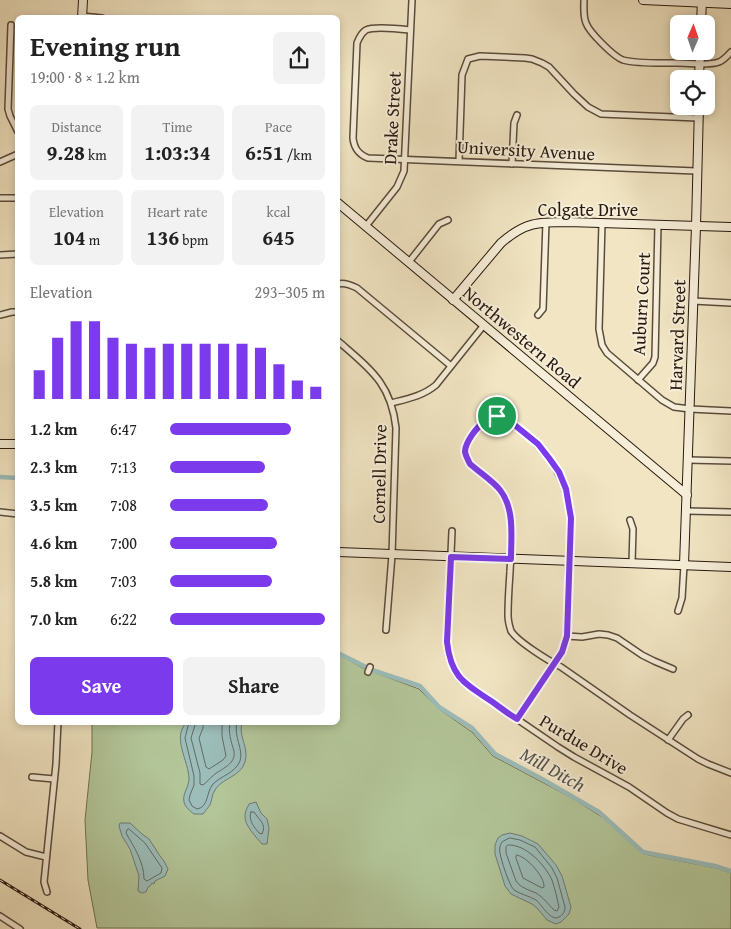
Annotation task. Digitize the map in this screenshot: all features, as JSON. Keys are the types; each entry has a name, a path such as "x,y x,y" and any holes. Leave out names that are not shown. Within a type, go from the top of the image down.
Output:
{"street":[{"path":"82,15 83,0"},
{"name":"Drake Street","path":"366,226 397,187 404,171 412,0"},
{"path":"584,0 586,24 618,58 658,63 709,64 724,59 731,52"},
{"path":"643,0 702,1 731,4"},
{"path":"701,15 702,1"},
{"path":"11,25 8,109 15,126"},
{"name":"University Avenue","path":"410,30 372,28 364,31 359,36 357,43 353,144 356,150 368,158 696,171"},
{"path":"459,161 462,75 468,59 480,56 525,58 542,63 549,67 588,107 601,114 698,118"},
{"path":"700,63 700,70"},
{"path":"512,164 514,123 517,115"},
{"name":"Harvard Street","path":"684,565 698,118"},
{"path":"0,162 15,155"},
{"path":"0,198 15,198"},
{"name":"Northwestern Road","path":"340,206 687,495"},
{"path":"408,262 439,224 448,220"},
{"path":"538,315 543,309 546,222"},
{"name":"Colgate Drive","path":"453,300 501,243 510,235 530,224 546,222 731,226"},
{"path":"602,223 600,336 602,345 607,353 638,380 674,407 731,410"},
{"name":"Auburn Court","path":"638,380 653,363 655,357 658,224"},
{"path":"0,254 15,254"},
{"path":"340,284 351,284 357,288 451,366"},
{"path":"693,301 731,302"},
{"path":"0,315 15,312"},
{"path":"391,404 429,391 436,385 484,325"},
{"name":"Cornell Drive","path":"340,343 364,363 385,389 391,404 396,428 392,554 386,630"},
{"path":"517,719 554,664 562,652 567,636 571,518 566,489 559,472 549,458 531,438 506,418 497,416 490,418 476,430 468,442 465,453 470,464 500,490 509,509 511,520 511,559 508,623 511,630 515,636 529,647 554,664 668,740 708,764 731,773"},
{"path":"0,444 15,444"},
{"path":"688,460 731,462"},
{"path":"686,510 731,512"},
{"path":"0,512 15,514"},
{"path":"630,520 633,529 632,564"},
{"name":"Purdue Drive","path":"452,531 447,642 448,653 456,673 472,689 574,758 629,787 666,813 678,819 731,835"},
{"path":"340,552 731,567"},
{"path":"678,611 682,598 684,565"},
{"path":"567,636 608,635 617,638 654,661 673,669"},
{"path":"668,740 688,715"},
{"path":"47,892 44,882 58,743 58,725"},
{"path":"32,777 54,779"},
{"path":"0,836 26,852 46,857"},
{"path":"0,916 20,929"}],"green space":[{"path":"340,655 363,668 419,689 439,709 472,732 493,756 572,798 602,817 644,854 716,868 731,873 731,929 97,928 88,880 85,820 92,752 92,725 340,725"}],"water":[{"path":"184,725 242,725 246,753 243,767 239,772 219,785 213,793 210,805 203,814 194,814 184,802 189,779 181,742 182,728"},
{"path":"256,802 261,813 267,819 269,828 267,844 262,844 245,820 245,813 249,804"},
{"path":"120,823 130,823 149,839 168,869 165,876 155,881 154,884 152,883 146,892 138,891 139,876 130,849 122,836"},
{"path":"510,833 522,836 538,844 556,865 562,876 571,907 569,914 561,922 556,924 547,920 537,908 511,894 505,886 495,854 495,845 498,838"}],"waterway":[{"name":"Mill Ditch","path":"0,477 15,478"},
{"name":"Mill Ditch","path":"340,654 366,667"},
{"name":"Mill Ditch","path":"372,670 420,686 439,707 472,728 495,754 599,812 643,852 715,866 731,871"}],"railway":[{"path":"0,880 80,929"}],"route":[{"path":"497,416 506,418 531,438 549,458 559,472 566,489 571,518 566,641 562,652 517,719 462,681 451,663 447,642 451,557 511,559 511,520 505,499 500,490 470,464 465,453 468,442 476,430 490,418 497,416"}]}
